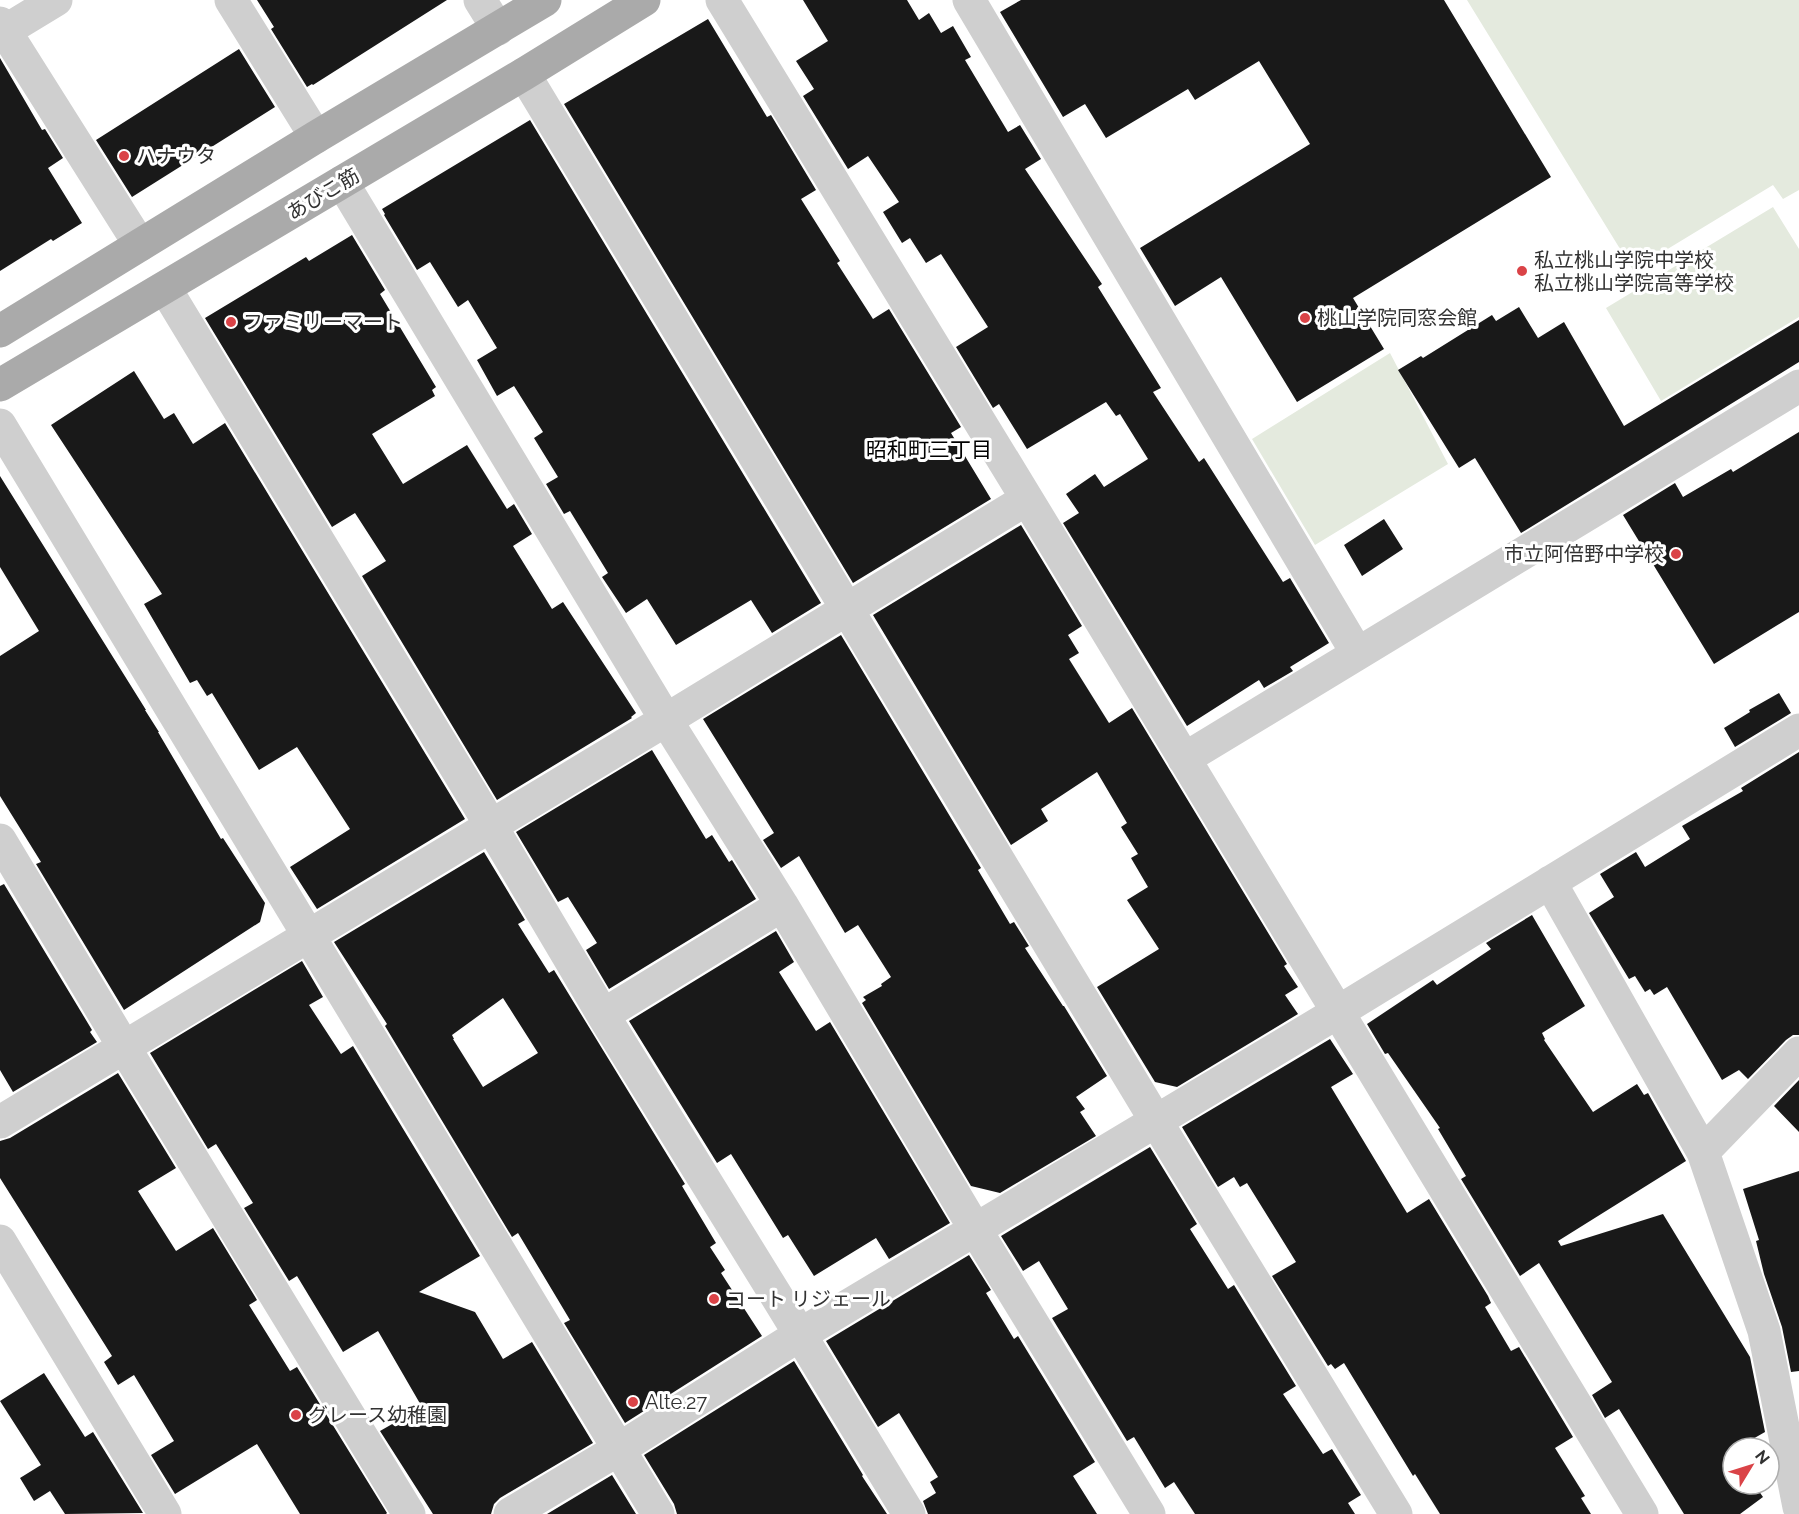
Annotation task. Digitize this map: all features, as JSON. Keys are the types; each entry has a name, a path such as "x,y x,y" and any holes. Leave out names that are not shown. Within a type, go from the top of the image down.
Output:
{"main road":[{"path":"0,331 545,0"},
{"name":"あびこ筋","path":"0,386 644,0"}],"street":[{"path":"56,0 2,30 140,245"},
{"path":"231,0 316,137"},
{"path":"480,0 498,29"},
{"path":"722,0 1642,1514"},
{"path":"969,0 1357,653"},
{"path":"524,74 1396,1514"},
{"path":"342,182 1149,1514"},
{"path":"165,288 603,1015 801,1334 909,1514"},
{"path":"1184,759 1799,386"},
{"path":"0,425 658,1514"},
{"path":"0,1122 1027,499"},
{"path":"510,1514 619,1449 801,1334 1338,1012 1799,730"},
{"path":"0,840 409,1514"},
{"path":"1550,882 1703,1152 1764,1331 1799,1507"},
{"path":"603,1015 782,905"},
{"path":"1703,1152 1799,1053"},
{"path":"0,1241 165,1514"}],"shaded area":[{"path":"1467,0 1799,0 1799,190 1783,199 1773,185 1633,270"},
{"path":"1773,207 1799,249 1799,317 1661,401 1606,308"},
{"path":"1390,353 1448,464 1315,545 1252,439"}],"building":[{"path":"257,0 447,0 307,87 271,29 274,27"},
{"path":"803,0 907,0 919,20 929,13 941,33 953,26 971,57 965,60 1008,132 1020,125 1041,159 1025,169 1102,284 1098,287 1161,388 1153,392 1199,462 1204,458 1283,582 1290,578 1329,643 1290,667 1293,671 1264,688 1259,680 1187,726 1063,523 1079,513 1066,494 1095,474 1104,487 1148,459 1120,414 1116,416 1106,402 1027,449 999,404 993,408 956,347 988,327 941,254 926,263 910,238 902,243 883,212 899,202 868,156 848,169 803,96 814,89 796,61 828,41"},
{"path":"1021,0 1444,0 1551,177 1353,298 1384,349 1297,402 1221,277 1175,306 1140,248 1310,144 1259,61 1195,100 1188,89 1106,138 1085,104 1063,117 1000,12"},
{"path":"708,19 767,117 771,115 816,190 801,199 840,261 837,263 873,319 889,309 961,427 951,433 991,499 853,583 564,104"},
{"path":"239,49 275,107 132,197 96,140"},
{"path":"0,58 42,130 45,129 63,158 48,168 82,223 53,241 51,239 0,271"},
{"path":"530,120 821,603 772,633 751,600 676,645 647,599 626,613 602,577 608,573 570,511 564,514 546,484 558,477 534,438 543,432 514,386 497,396 477,360 497,348 468,300 458,307 430,262 417,270 384,215 382,209"},
{"path":"352,235 385,290 380,294 436,387 432,390 435,396 372,434 403,484 467,445 507,509 514,504 532,534 513,546 552,609 563,602 636,713 632,718 497,800 362,576 386,561 355,513 332,527 205,318 306,257 309,261"},
{"path":"1519,307 1538,338 1564,322 1624,426 1799,320 1799,362 1521,533 1475,458 1459,468 1398,370 1421,356 1423,358 1492,315 1496,321"},
{"path":"134,371 164,419 174,413 193,444 225,423 465,819 317,909 290,867 350,829 297,747 259,770 212,693 207,696 197,680 190,683 144,604 162,594 51,425"},
{"path":"1799,432 1799,612 1714,664 1623,515 1675,483 1683,497 1731,469 1733,472"},
{"path":"0,476 146,710 221,839 223,838 265,903 260,922 124,1010 36,864 41,862 0,796 0,656 39,631 0,567"},
{"path":"1384,519 1403,549 1362,576 1344,545"},
{"path":"1021,525 1082,626 1068,635 1079,653 1069,659 1109,723 1132,708 1287,964 1284,966 1298,987 1285,995 1298,1014 1177,1087 1155,1082 1097,987 1159,949 1127,900 1148,887 1131,858 1138,854 1121,827 1127,823 1097,772 1041,809 1048,821 1011,845 873,615"},
{"path":"841,635 981,868 978,870 1010,924 1014,922 1029,946 1025,948 1107,1076 1076,1097 1085,1109 1080,1112 1096,1136 1000,1193 971,1186 862,1003 866,1000 863,997 882,986 881,984 891,977 858,925 845,933 799,856 781,868 763,840 774,833 703,719"},
{"path":"1779,693 1791,713 1735,747 1724,728"},
{"path":"652,750 706,839 712,835 729,862 732,860 756,899 609,989 586,950 597,943 568,897 558,902 516,832"},
{"path":"1799,752 1799,1035 1793,1035 1786,1040 1748,1079 1739,1070 1722,1080 1667,987 1654,995 1650,989 1645,992 1635,976 1629,979 1589,913 1614,897 1600,874 1636,852 1645,867 1690,839 1682,826 1743,791 1741,788"},
{"path":"484,852 525,920 518,924 549,973 554,970 685,1184 682,1186 716,1243 710,1247 725,1270 721,1273 762,1336 625,1423 564,1323 570,1320 518,1233 512,1237 385,1026 387,1024 334,942","holes":["503,998 538,1053 483,1087 452,1035"]},
{"path":"4,884 97,1042 13,1092 0,1070 0,886"},
{"path":"1532,915 1585,1006 1542,1033 1544,1040 1593,1112 1637,1084 1644,1095 1648,1093 1686,1161 1558,1241 1561,1246 1663,1214 1750,1357 1765,1432 1758,1436 1721,1436 1721,1496 1763,1497 1740,1514 1684,1514 1619,1409 1605,1418 1592,1395 1612,1382 1539,1263 1520,1276 1461,1179 1466,1176 1438,1129 1440,1128 1388,1053 1385,1054 1367,1024 1433,980 1437,985 1491,949 1486,943"},
{"path":"776,931 794,962 779,972 816,1031 830,1022 950,1223 889,1259 876,1238 814,1276 788,1235 783,1238 731,1154 717,1163 629,1021"},
{"path":"302,961 323,997 309,1005 341,1054 353,1046 480,1256 419,1292 475,1312 503,1359 532,1342 593,1443 500,1498 494,1504 491,1514 433,1514 380,1431 422,1407 378,1331 343,1352 297,1276 289,1281 244,1208 253,1203 216,1144 208,1149 150,1053"},
{"path":"1330,1039 1353,1074 1331,1087 1407,1213 1429,1199 1488,1296 1491,1303 1485,1307 1511,1351 1519,1347 1573,1437 1555,1448 1585,1496 1581,1498 1591,1514 1440,1514 1415,1474 1413,1476 1344,1363 1335,1369 1331,1364 1328,1366 1272,1276 1296,1262 1247,1183 1240,1187 1234,1177 1218,1187 1182,1127"},
{"path":"118,1073 176,1168 138,1191 176,1251 213,1228 257,1300 249,1305 290,1371 297,1367 386,1514 300,1514 257,1444 175,1494 151,1455 174,1441 134,1375 118,1385 104,1362 112,1356 0,1178 0,1141 10,1138"},
{"path":"1799,1080 1799,1132 1774,1106"},
{"path":"1150,1147 1197,1224 1190,1229 1228,1289 1234,1285 1296,1386 1283,1394 1323,1454 1332,1449 1361,1495 1348,1503 1355,1514 1195,1514 1174,1482 1165,1488 1134,1437 1127,1441 1052,1318 1068,1309 1039,1261 1023,1271 1001,1236"},
{"path":"1799,1171 1799,1371 1791,1372 1782,1327 1764,1274 1756,1241 1759,1240 1743,1189"},
{"path":"969,1255 991,1290 986,1293 1014,1339 1018,1336 1095,1462 1073,1476 1097,1514 928,1514 923,1501 936,1493 930,1482 938,1477 899,1413 878,1427 826,1341"},
{"path":"794,1361 887,1514 677,1514 674,1504 644,1455"},
{"path":"44,1373 85,1437 93,1432 143,1513 65,1514 50,1491 34,1501 20,1478 41,1465 0,1401"},
{"path":"612,1475 636,1514 547,1514"}],"place":[{"name":"ハナウタ","path":"124,156"},
{"name":"私立桃山学院中学校 私立桃山学院高等学校","path":"1522,271"},
{"name":"桃山学院同窓会館","path":"1305,318"},
{"name":"ファミリーマート","path":"231,322"},
{"name":"市立阿倍野中学校","path":"1676,554"},
{"name":"コート リジェール","path":"714,1299"},
{"name":"Alte.27","path":"633,1402"},
{"name":"グレース幼稚園","path":"296,1415"}],"district":[{"name":"昭和町三丁目","path":"929,450"}]}
